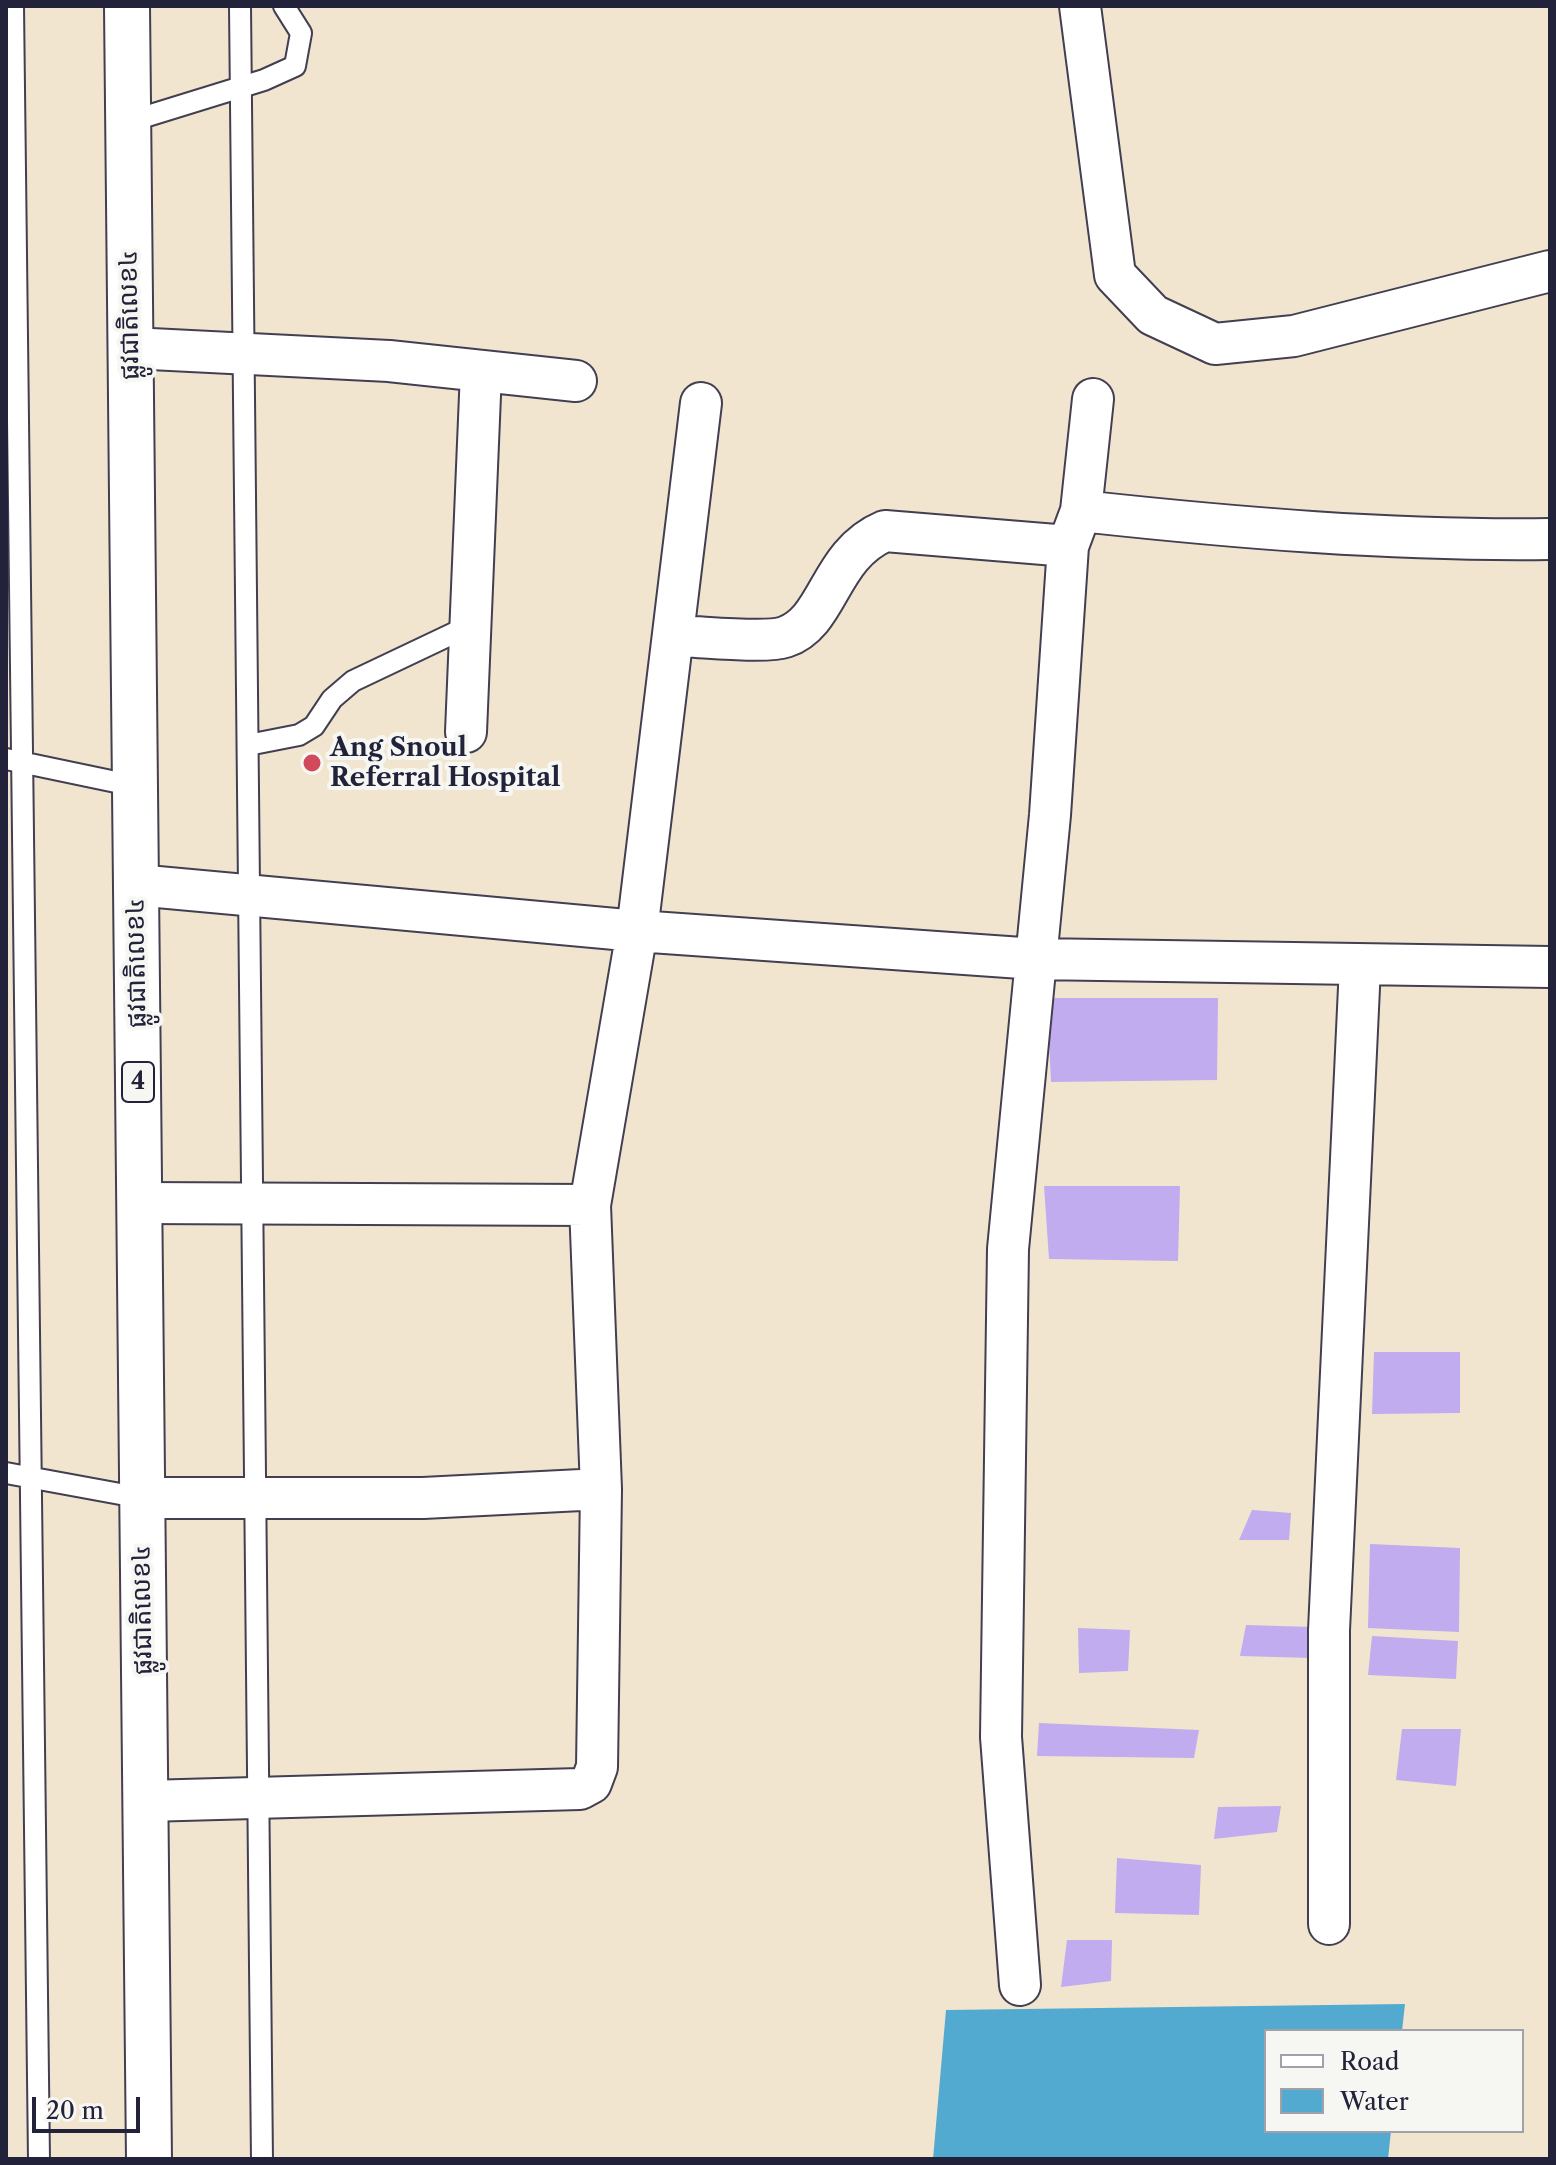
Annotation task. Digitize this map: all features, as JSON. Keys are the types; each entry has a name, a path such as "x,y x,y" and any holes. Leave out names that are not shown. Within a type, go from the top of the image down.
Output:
{"highway":[{"name":"ផ្លូវជាតិលេខ៤","path":"127,6 149,2159"}],"street":[{"path":"1080,6 1115,275 1153,315 1215,344 1294,336 1550,271"},
{"path":"131,348 389,361 576,381"},
{"path":"466,732 481,371"},
{"path":"1020,1985 1001,1706 1008,1249 1075,528 1093,399"},
{"path":"146,1801 580,1789 591,1783 597,1767 601,1489 590,1205 637,931 701,403"},
{"path":"673,636 783,638 802,628 815,613 847,556 866,538 885,531 1075,528 1261,531 1479,540 1550,539"},
{"path":"136,885 637,931 1036,959 1550,967"},
{"path":"1329,1924 1329,1630 1360,966"},
{"path":"139,1203 590,1205"},
{"path":"142,1498 423,1498 601,1489"}],"lane":[{"path":"13,6 14,760 30,1477 39,2159"},
{"path":"240,6 262,2159"},
{"path":"128,122 241,87 295,66 301,33 284,6"},
{"path":"248,745 299,735 314,726 332,699 353,681 471,625"},
{"path":"14,760 135,786"},
{"path":"6,1473 142,1498"}],"water":[{"path":"1405,2004 1402,2029 1264,2029 1264,2133 1391,2133 1388,2159 933,2159 946,2010"}],"building":[{"path":"1047,998 1218,998 1217,1080 1051,1082"},
{"path":"1044,1186 1180,1186 1178,1261 1049,1259"},
{"path":"1374,1352 1460,1352 1460,1413 1372,1414"},
{"path":"1252,1510 1291,1513 1289,1540 1239,1540"},
{"path":"1370,1544 1460,1548 1459,1632 1368,1628"},
{"path":"1246,1625 1313,1627 1311,1658 1240,1656"},
{"path":"1078,1628 1130,1630 1128,1671 1079,1673"},
{"path":"1372,1636 1458,1641 1456,1679 1368,1675"},
{"path":"1039,1723 1199,1730 1194,1758 1037,1756"},
{"path":"1402,1729 1461,1729 1456,1786 1396,1780"},
{"path":"1281,1806 1277,1832 1214,1839 1218,1807"},
{"path":"1117,1858 1201,1865 1199,1915 1115,1913"},
{"path":"1067,1940 1112,1940 1111,1981 1061,1987"}],"place":[{"name":"Ang Snoul Referral Hospital","path":"312,763"}]}
